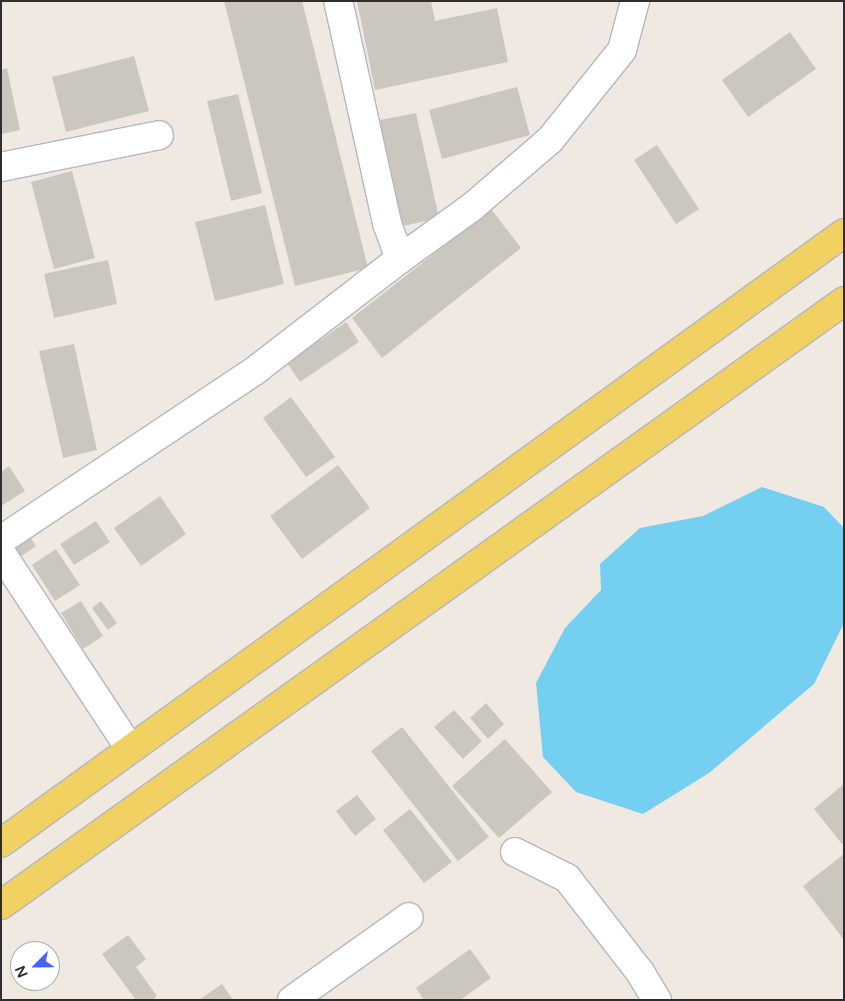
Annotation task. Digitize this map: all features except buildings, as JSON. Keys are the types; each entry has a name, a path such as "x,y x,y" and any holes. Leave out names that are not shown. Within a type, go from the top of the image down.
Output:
{"main road":[{"path":"1,843 844,233"},
{"path":"1,905 844,301"}],"street":[{"path":"338,1 386,223 400,259"},
{"path":"1,540 257,369 400,259 472,208 550,140 622,50 635,1"},
{"path":"1,167 159,135"},
{"path":"1,553 130,749"},
{"path":"515,852 568,878 640,972 657,1000"},
{"path":"292,1000 409,917"}],"water":[{"path":"762,487 824,507 844,528 844,623 814,684 709,773 643,814 576,792 543,757 536,683 565,628 601,590 600,564 640,528 703,516"}]}
